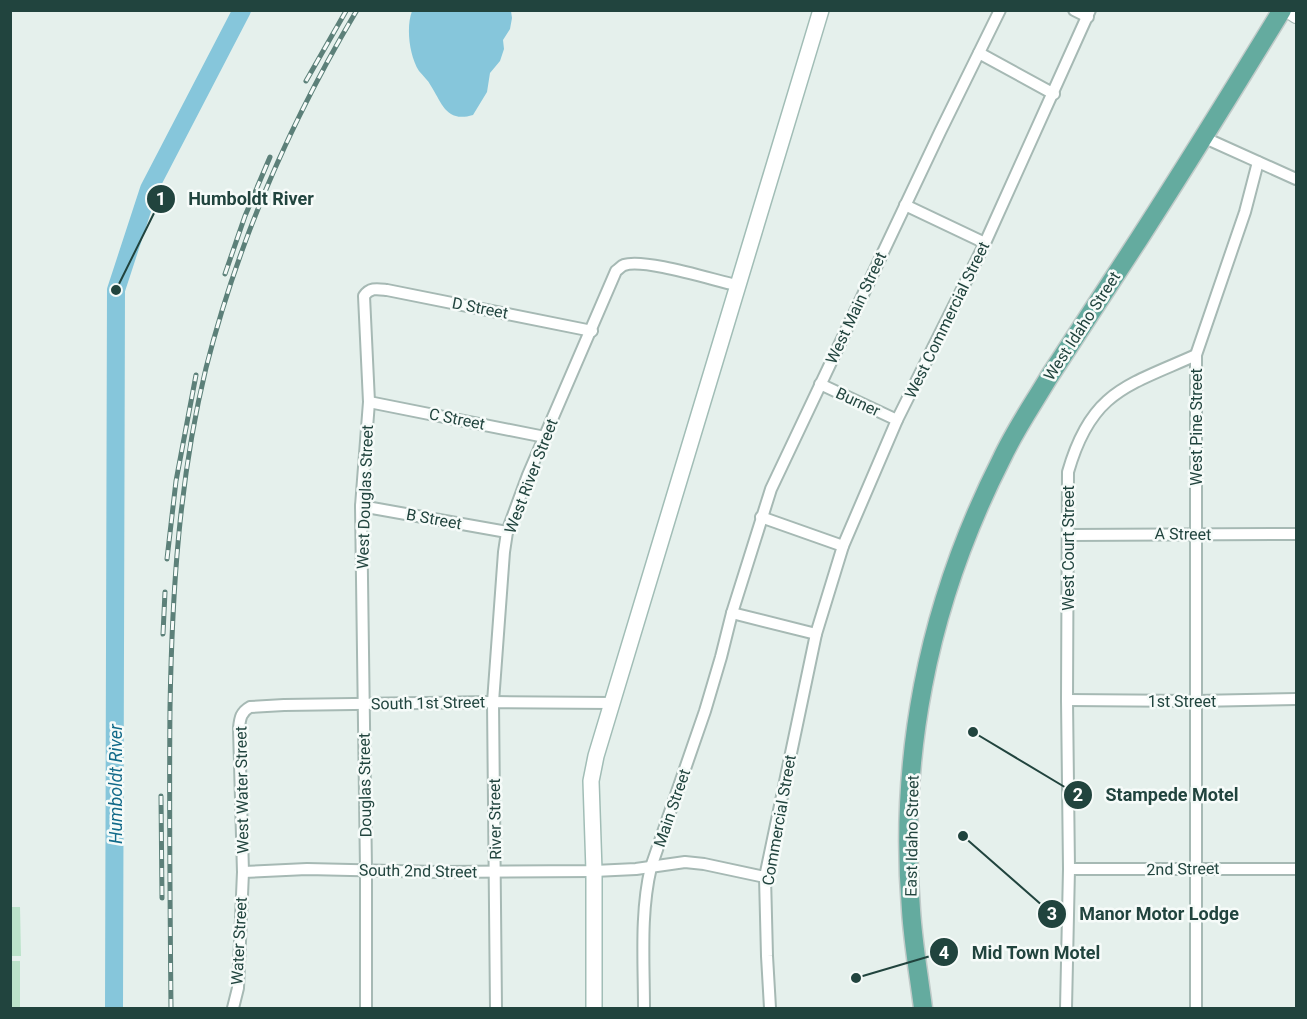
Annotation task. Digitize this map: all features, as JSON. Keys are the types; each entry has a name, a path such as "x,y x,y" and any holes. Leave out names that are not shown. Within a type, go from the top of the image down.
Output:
{"main road":[{"path":"594,1008 594,871 591,781 596,756 736,285 821,10"},
{"name":"West Idaho Street","path":"928,664 955,567 978,508 1002,456 1086,320 1205,138 1282,10"},
{"name":"East Idaho Street","path":"923,1008 911,911 909,832 915,743 928,664"}],"street":[{"name":"West Main Street","path":"732,613 771,489 1000,10"},
{"path":"1074,10 1089,14"},
{"path":"1287,10 1296,16"},
{"name":"West Commercial Street","path":"816,634 843,546 897,420 985,243 1089,14"},
{"path":"979,53 1054,94"},
{"path":"1205,138 1296,179"},
{"name":"West Pine Street","path":"1196,1008 1196,355 1245,212 1258,162"},
{"path":"905,205 985,243"},
{"name":"West River Street","path":"494,702 507,532 528,475 592,331 611,281 622,265 636,264 665,268 736,285"},
{"name":"D Street","path":"368,291 375,288 387,290 592,331"},
{"name":"West Douglas Street","path":"363,705 361,506 369,402 364,296 368,291"},
{"name":"West Court Street","path":"1066,1008 1069,869 1067,700 1069,535 1066,489 1068,472 1075,446 1092,416 1105,402 1121,389 1196,355"},
{"name":"Burner","path":"820,384 897,420"},
{"name":"C Street","path":"369,402 545,436"},
{"name":"B Street","path":"361,506 507,532"},
{"path":"761,517 843,546"},
{"name":"A Street","path":"1069,535 1296,534"},
{"path":"732,613 816,634"},
{"name":"Main Street","path":"644,1008 646,889 651,867 708,700 732,613"},
{"name":"Commercial Street","path":"770,1008 766,956 765,877 816,634"},
{"name":"1st Street","path":"1067,700 1296,699"},
{"name":"River Street","path":"494,702 496,1008"},
{"name":"South 1st Street","path":"246,709 284,705 612,703"},
{"name":"Douglas Street","path":"363,705 366,1008"},
{"name":"West Water Street","path":"243,872 239,728 240,717 246,709"},
{"path":"594,871 685,862 765,877"},
{"name":"South 2nd Street","path":"243,872 307,869 594,871"},
{"name":"2nd Street","path":"1069,869 1296,869"},
{"name":"Water Street","path":"233,1008 238,988 243,872"}],"green space":[{"path":"11,907 20,907 21,956 11,956"},
{"path":"11,961 20,961 20,1008 11,1008"}],"water":[{"path":"412,11 511,11 510,29 503,40 504,49 500,61 490,73 487,92 473,115 457,116 446,110 419,71 410,41 409,25"}],"waterway":[{"name":"Humboldt River","path":"114,1008 116,290 149,189 242,10"}],"railway":[{"path":"171,1008 171,665 175,579 189,452 206,368 250,229 288,139 357,10"},
{"path":"306,81 346,11"},
{"path":"225,274 245,216 270,157"},
{"path":"167,559 176,481 196,375"},
{"path":"163,634 165,592"},
{"path":"161,796 162,898"}],"place":[{"name":"Humboldt River","path":"116,290"},
{"name":"Stampede Motel","path":"973,732"},
{"name":"Manor Motor Lodge","path":"963,836"},
{"name":"Mid Town Motel","path":"856,978"}]}
